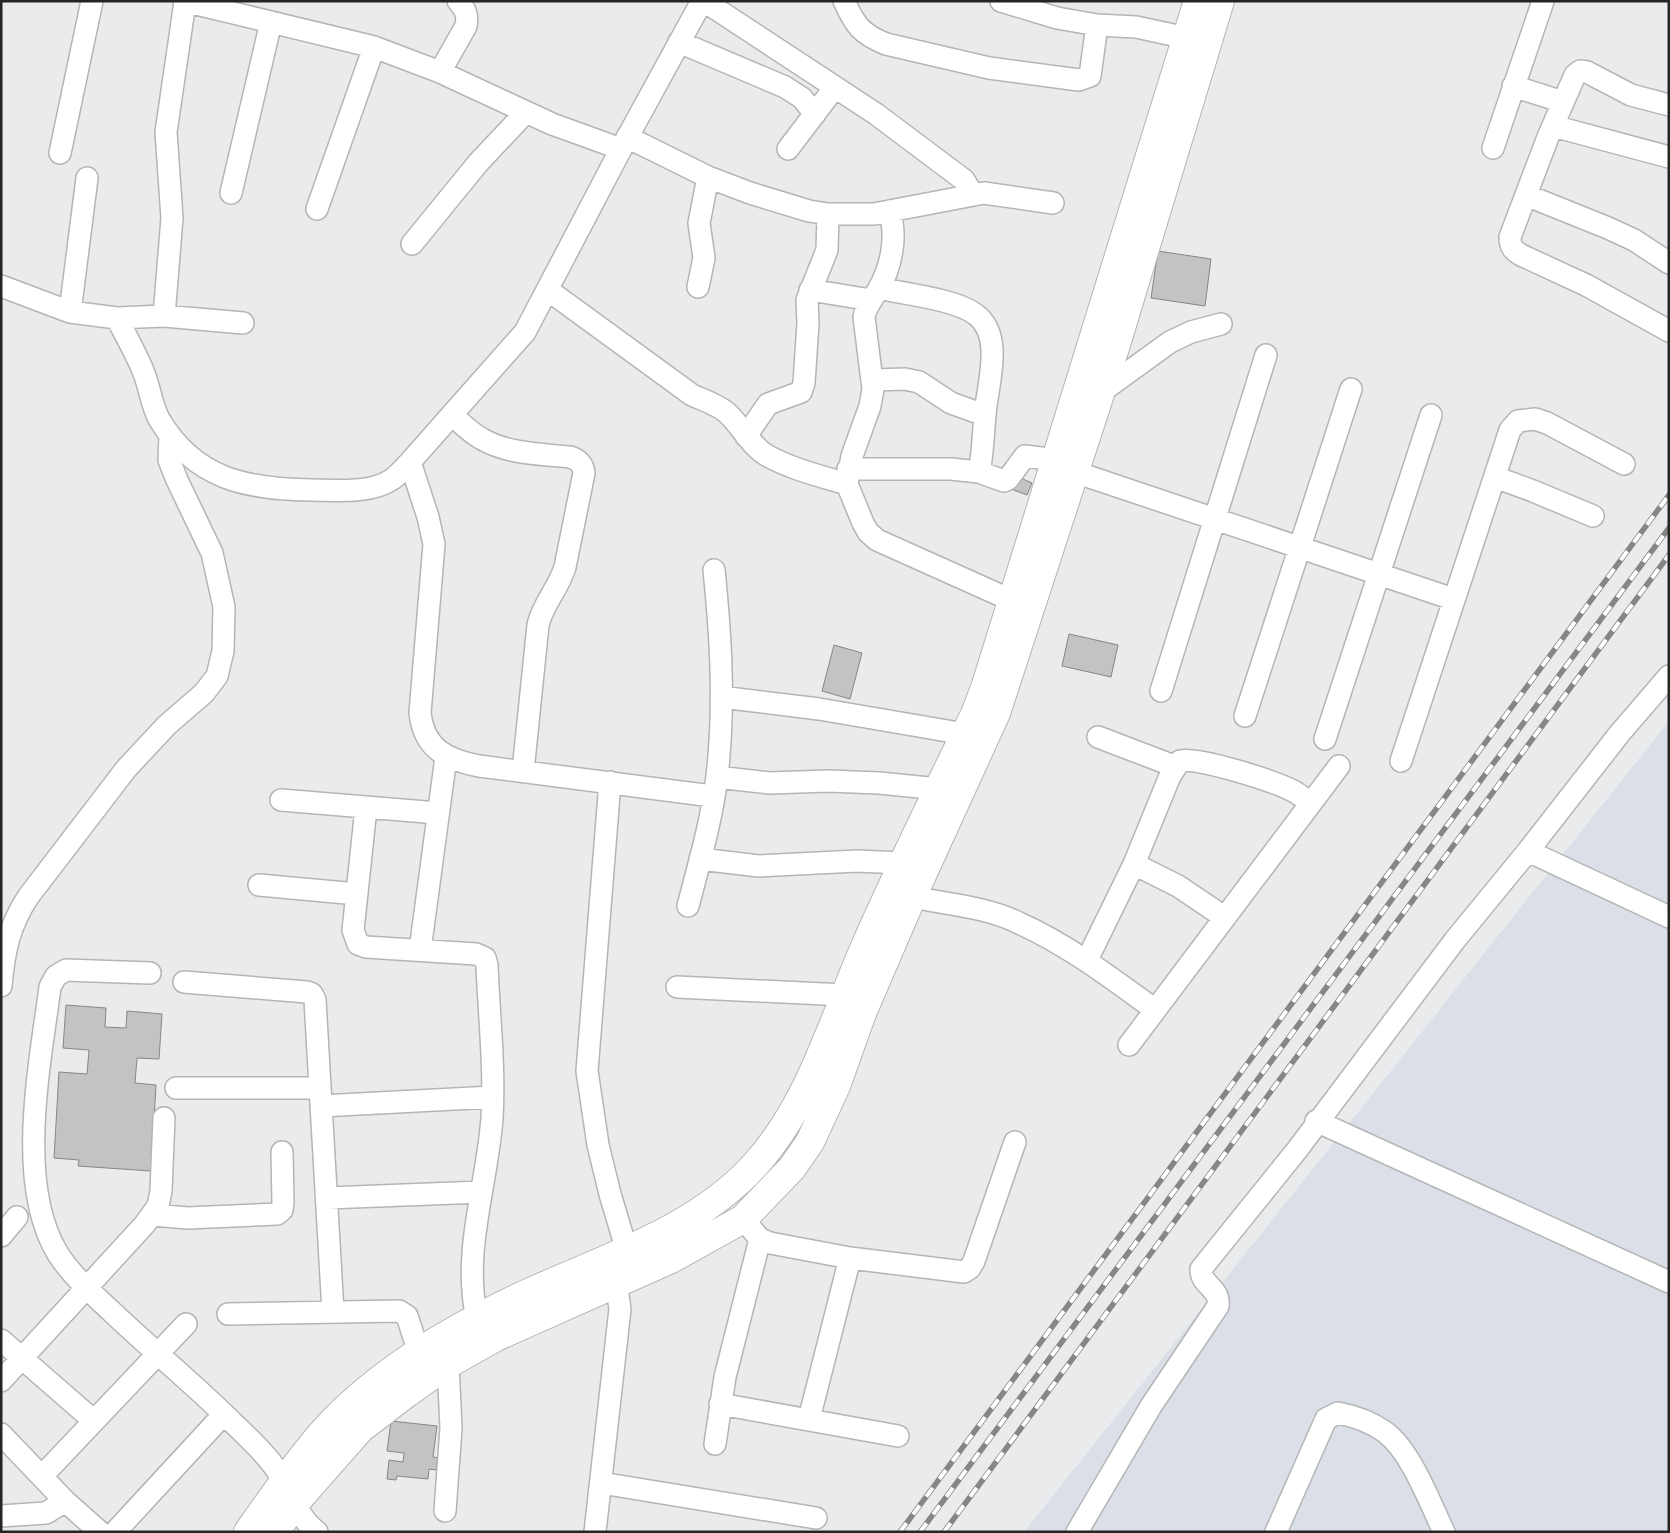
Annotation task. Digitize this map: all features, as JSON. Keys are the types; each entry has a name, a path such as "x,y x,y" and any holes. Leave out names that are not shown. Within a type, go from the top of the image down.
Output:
{"main road":[{"path":"248,1532 360,1430 448,1364 520,1325 670,1259 743,1219 792,1168 825,1114 862,1013 912,897 996,714 1198,1"},
{"path":"274,1532 290,1492 324,1431 372,1385 419,1353 477,1319 529,1293 627,1251 687,1218 735,1185 755,1165 795,1107 827,1040 902,863 965,734 986,684 1013,601 1061,480 1101,392 1220,1"}],"street":[{"path":"60,153 92,1"},
{"path":"164,316 172,218 166,132 184,1 374,47 440,72 552,124 624,143 750,193 809,211 828,214 874,214 973,195 996,193 1053,203"},
{"path":"440,72 466,26 468,18 466,9 458,1"},
{"path":"117,318 145,375 158,418 183,452 200,464 226,478 251,486 280,490 348,490 372,487 390,480 410,462 526,332 624,143 703,1 835,88 946,166 964,180 973,195"},
{"path":"844,1 859,28 870,37 886,44 989,68 1078,80 1090,76 1093,68 1097,25"},
{"path":"1000,1 1057,18 1097,25 1136,27 1187,38"},
{"path":"1492,148 1543,1"},
{"path":"231,194 270,22"},
{"path":"679,42 785,87 802,98 815,114"},
{"path":"317,209 374,47"},
{"path":"1669,105 1630,95 1587,72 1580,72 1576,75 1553,126 1510,238 1513,250 1586,285 1669,331"},
{"path":"1513,86 1563,102"},
{"path":"788,149 835,88"},
{"path":"412,244 478,163 526,112"},
{"path":"1553,126 1669,157"},
{"path":"698,287 704,258 699,222 708,176"},
{"path":"70,312 87,178"},
{"path":"1526,195 1617,232 1669,263"},
{"path":"889,212 894,224 894,237 875,294 866,309 864,317 874,380 870,406 848,476 863,523 868,532 878,540 1013,601"},
{"path":"746,436 768,404 802,392 808,323 806,300 827,250 828,214"},
{"path":"1,286 70,312 117,318 164,316 243,323"},
{"path":"548,290 692,395 723,410 746,436 766,454 788,465 848,476 913,468 978,472 1004,481 1008,479 1025,456 1061,480 1215,519 1453,599"},
{"path":"810,290 875,294 956,305 975,314 983,323 992,353 984,416 984,440 978,472"},
{"path":"1101,392 1170,342 1191,332 1220,324"},
{"path":"1161,691 1266,355"},
{"path":"874,380 905,379 919,382 951,403 984,416"},
{"path":"1245,716 1298,547 1351,390"},
{"path":"452,415 480,438 494,445 510,450 570,457 578,460 583,466 584,473 565,567 561,580 541,614 538,625 523,771"},
{"path":"1325,739 1431,415"},
{"path":"1401,761 1510,430 1518,421 1526,418 1547,423 1624,464"},
{"path":"1,986 8,933 16,915 28,897 126,769 167,725 204,693 217,676 223,651 224,607 212,553 169,460 170,435"},
{"path":"410,462 434,544 420,713 426,737 446,757 459,762 480,766 610,782 715,786 769,783 862,782 939,789"},
{"path":"1494,477 1533,490 1593,516"},
{"path":"688,906 715,786 722,697 721,636 714,570"},
{"path":"1077,1532 1151,1406 1218,1306 1219,1299 1216,1292 1200,1274 1201,1269 1255,1204 1455,940 1528,851 1620,733 1669,676"},
{"path":"722,697 819,709 965,734"},
{"path":"1098,737 1174,766"},
{"path":"420,950 446,757"},
{"path":"1087,960 1134,864 1174,766 1180,761 1197,760 1279,785 1311,803"},
{"path":"1129,1045 1154,1009 1339,766"},
{"path":"610,782 587,1071 598,1145 627,1251"},
{"path":"281,800 438,813"},
{"path":"366,808 353,930 358,944 366,947 476,954 485,958 487,965 492,1118 471,1254 471,1288 477,1319"},
{"path":"1528,851 1669,917"},
{"path":"700,859 759,866 857,861 902,863"},
{"path":"1134,864 1178,886 1224,917"},
{"path":"260,885 357,894"},
{"path":"912,897 994,914 1019,922 1087,960 1154,1009"},
{"path":"150,973 66,970 56,976 50,987 37,1090 33,1158 46,1228 58,1255 87,1289 157,1355 224,1414 266,1455 290,1492 303,1517 317,1532"},
{"path":"184,982 298,991 312,994 316,1006 333,1312"},
{"path":"677,987 845,995"},
{"path":"176,1088 321,1097 492,1097"},
{"path":"1,1381 87,1289 158,1206 161,1191 164,1118"},
{"path":"1316,1121 1669,1282"},
{"path":"743,1219 760,1239 770,1243 850,1258 958,1272 970,1268 1015,1142"},
{"path":"152,1215 188,1218 277,1214 282,1210 283,1203 282,1152"},
{"path":"327,1198 482,1192"},
{"path":"1,1236 17,1217"},
{"path":"715,1444 720,1404 760,1239"},
{"path":"809,1419 850,1258"},
{"path":"595,1532 620,1309 616,1282"},
{"path":"228,1314 399,1311 407,1316 419,1353"},
{"path":"42,1476 186,1324"},
{"path":"1,1340 94,1422"},
{"path":"445,1511 452,1428 448,1364"},
{"path":"720,1404 898,1436"},
{"path":"1276,1532 1326,1419 1338,1413 1365,1420 1385,1432 1397,1444 1414,1471 1444,1532"},
{"path":"114,1532 224,1414"},
{"path":"1,1434 65,1501 100,1532"},
{"path":"601,1483 816,1518"},
{"path":"1,1516 46,1513 65,1501"}],"shaded area":[{"path":"1669,721 1669,1532 1024,1532"}],"building":[{"path":"1158,251 1211,259 1205,306 1151,298"},
{"path":"1016,476 1032,483 1027,495 1011,489"},
{"path":"1069,634 1118,645 1111,677 1062,666"},
{"path":"834,645 862,653 850,699 822,691"},
{"path":"66,1005 106,1008 105,1027 126,1028 127,1011 162,1014 159,1059 137,1058 135,1083 156,1085 151,1171 78,1166 79,1160 54,1158 59,1072 87,1074 89,1050 63,1048"},
{"path":"391,1421 437,1426 433,1457 438,1458 436,1470 429,1469 428,1479 397,1476 396,1480 387,1479 389,1460 403,1462 404,1453 387,1451"}],"railway":[{"path":"900,1532 1669,495"},
{"path":"920,1532 1669,528"},
{"path":"944,1532 1669,555"}]}
